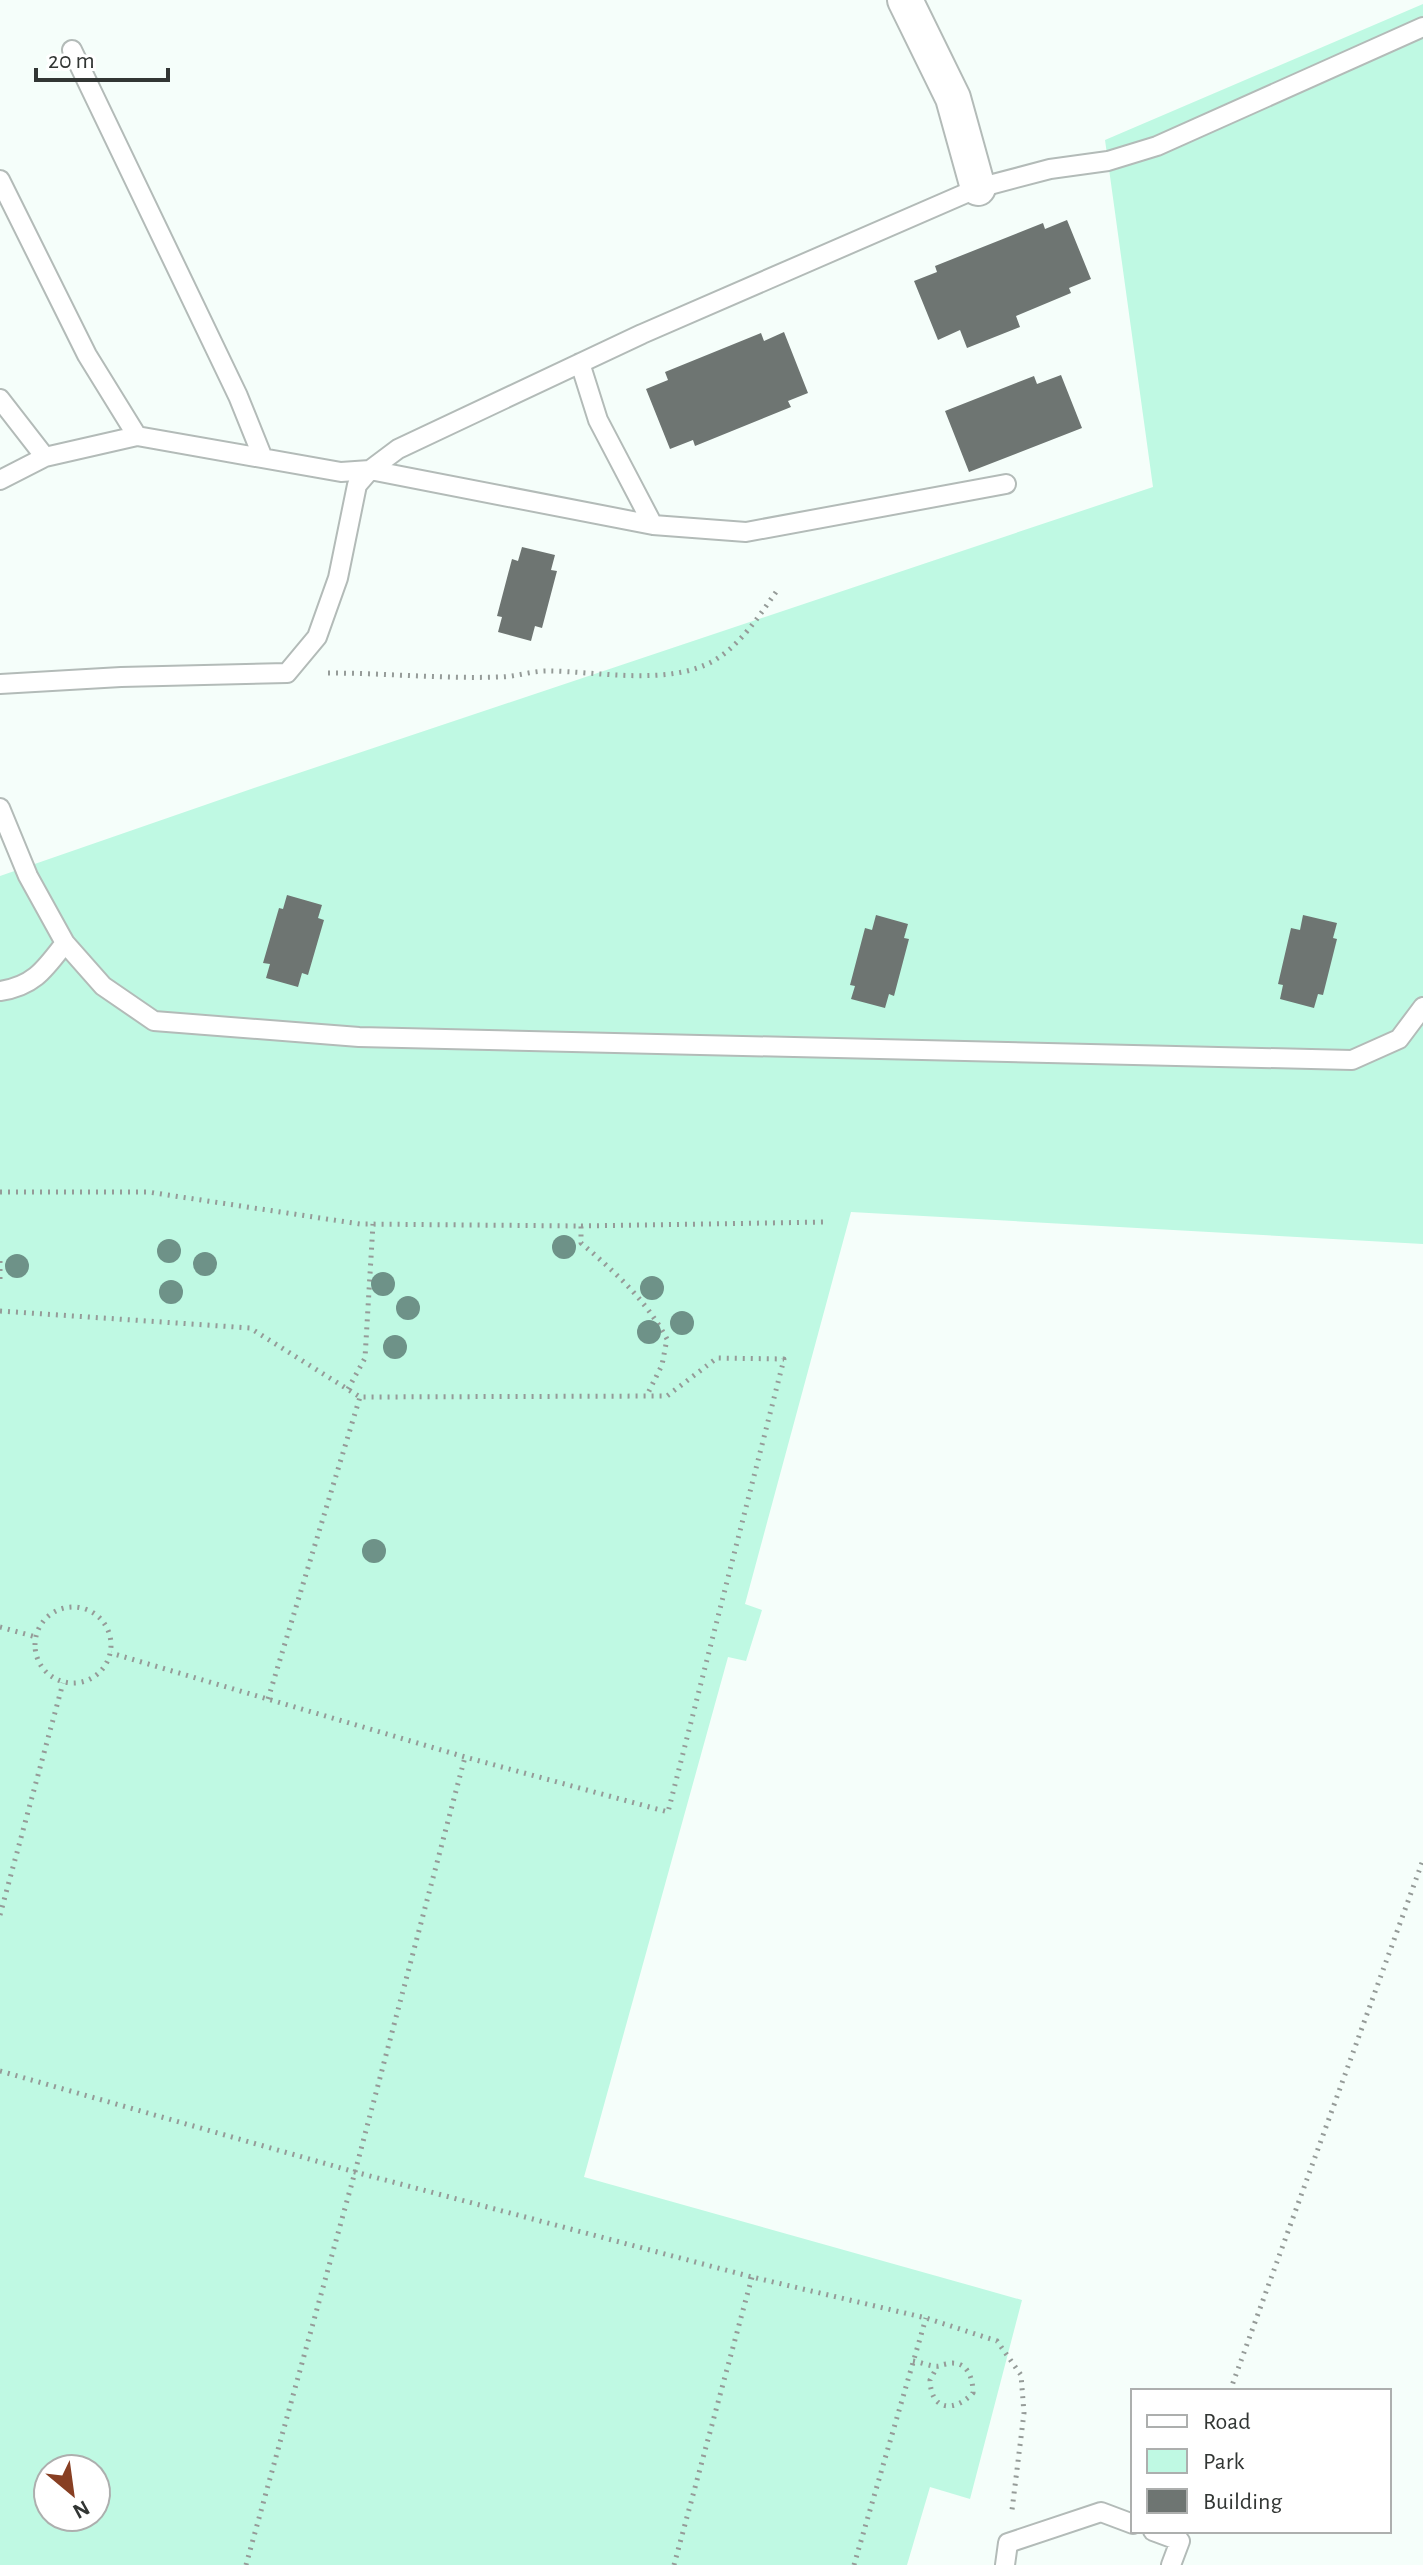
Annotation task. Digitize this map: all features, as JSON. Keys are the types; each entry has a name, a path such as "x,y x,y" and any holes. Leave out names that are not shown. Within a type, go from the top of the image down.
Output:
{"street":[{"path":"905,0 953,98 978,188"}],"lane":[{"path":"0,684 287,673 317,637 338,578 357,485 370,470 398,449 580,363 978,188 1050,169 1108,161 1157,146 1423,27"},
{"path":"72,50 238,396 263,458"},
{"path":"0,180 87,355 137,436"},
{"path":"580,363 598,420 653,525"},
{"path":"0,399 45,457"},
{"path":"0,480 45,457 137,436 341,472 370,470 653,525 746,532 1006,484"},
{"path":"0,808 28,876 65,943 103,986 154,1021 359,1037 1352,1060 1399,1039 1423,1007"},
{"path":"0,991 17,989 42,974 65,943"},
{"path":"1005,2565 1008,2543 1101,2512 1131,2523"},
{"path":"1158,2533 1180,2541 1171,2565"}],"path":[{"path":"287,673 500,677 546,671 645,676 695,668 715,660 732,647 776,592"},
{"path":"0,1192 148,1192 373,1224 581,1226 828,1222"},
{"path":"348,1389 365,1358 373,1224"},
{"path":"581,1226 581,1243 653,1313 667,1339 662,1365 647,1395"},
{"path":"0,1261 0,1279"},
{"path":"0,1311 250,1328 360,1397 667,1396 717,1358 784,1359 668,1812 465,1757 111,1653"},
{"path":"268,1699 360,1397"},
{"path":"73,1607 90,1611 103,1621 111,1636 111,1653 102,1672 84,1682 63,1683 46,1673 36,1657 36,1637 43,1622 56,1611 73,1607"},
{"path":"0,1627 36,1637"},
{"path":"0,1915 63,1683"},
{"path":"246,2565 465,1757"},
{"path":"1231,2389 1423,1860"},
{"path":"0,2071 355,2172 752,2277 926,2318 997,2341 1021,2375 1024,2413 1008,2543"},
{"path":"674,2565 752,2277"},
{"path":"854,2565 926,2318"},
{"path":"913,2361 937,2367 960,2363 973,2380 973,2393 963,2403 953,2407 940,2404 934,2398 930,2380 937,2367"}],"green space":[{"path":"1423,4 1423,1244 851,1212 745,1604 762,1610 746,1661 728,1657 584,2177 1022,2300 970,2499 930,2487 907,2565 0,2565 0,876 1153,487 1105,140"}],"building":[{"path":"1067,220 1091,279 1069,288 1071,293 1016,316 1020,327 967,348 960,330 938,340 914,281 937,272 935,266 1043,223 1045,229"},
{"path":"784,332 808,393 788,401 791,407 695,446 693,440 670,449 646,389 668,380 665,372 761,333 764,341"},
{"path":"1061,375 1082,428 969,472 945,411 1034,376 1037,384"},
{"path":"522,547 555,555 551,570 557,571 542,628 535,626 531,641 498,632 502,617 497,616 512,559 518,561"},
{"path":"287,895 322,905 318,918 324,920 308,975 302,973 298,987 266,978 270,964 263,963 279,908 283,909"},
{"path":"876,915 908,924 904,938 909,939 894,996 889,994 885,1008 851,999 855,986 850,985 865,928 872,930"},
{"path":"1303,915 1337,923 1333,938 1337,939 1323,995 1318,994 1314,1008 1280,999 1283,985 1278,984 1291,928 1300,930"}]}
